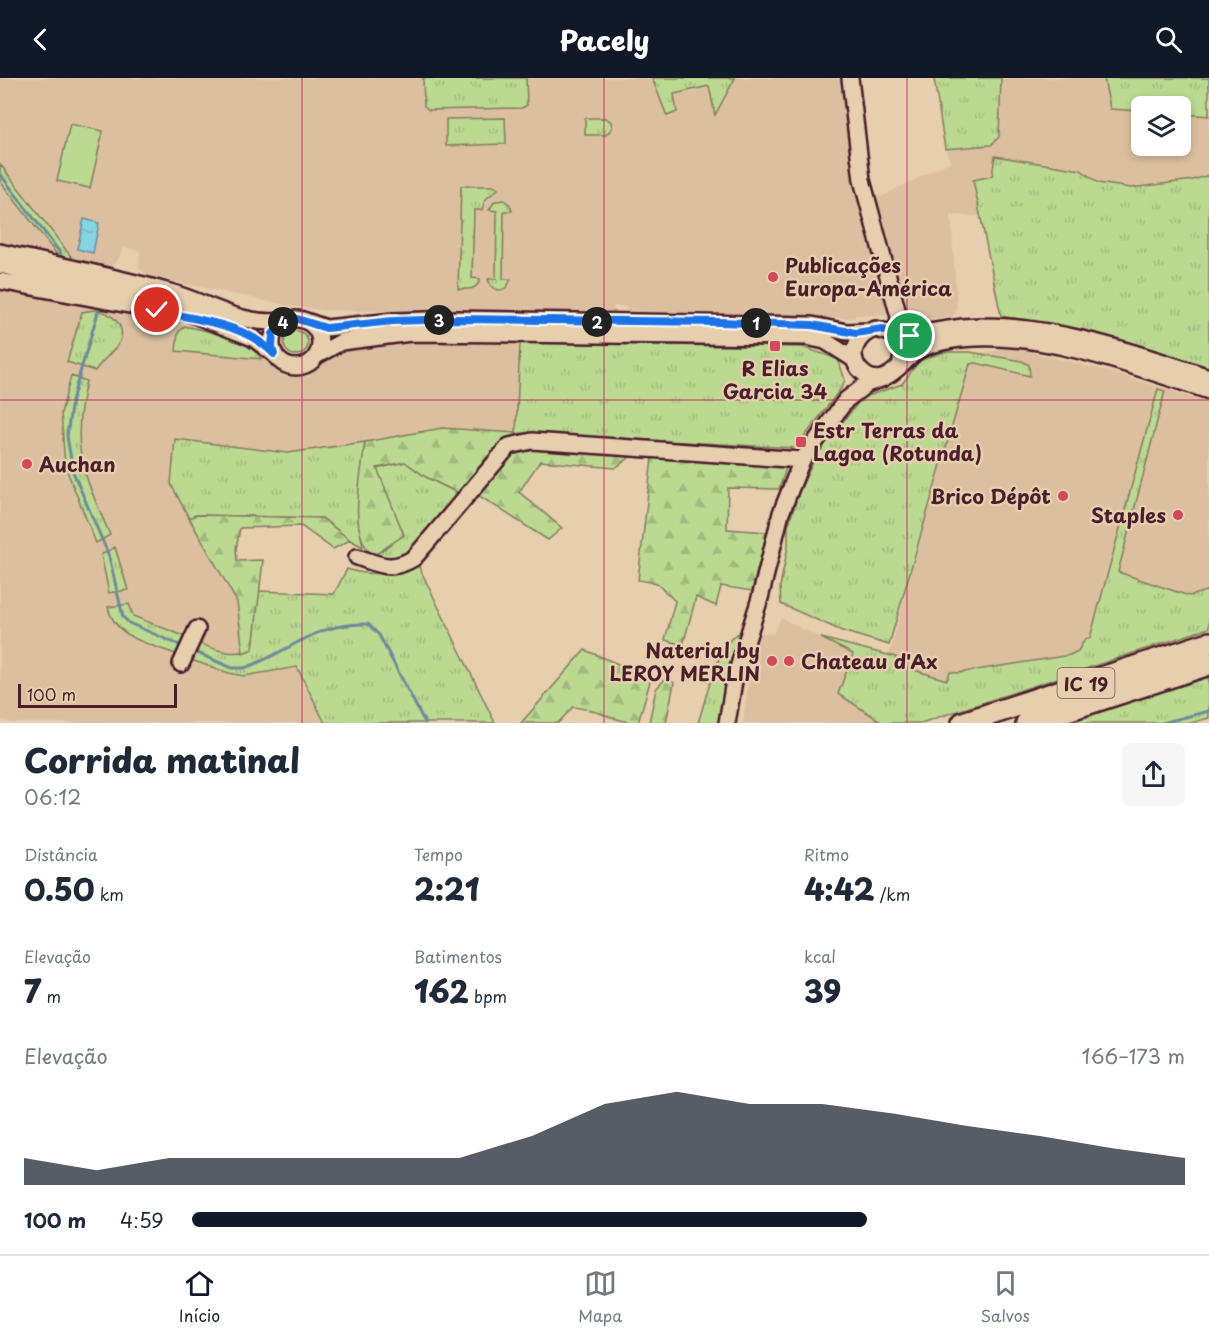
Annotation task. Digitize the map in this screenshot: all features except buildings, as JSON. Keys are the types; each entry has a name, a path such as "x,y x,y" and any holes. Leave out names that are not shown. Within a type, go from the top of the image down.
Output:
{"highway":[{"name":"IC 19","path":"963,723 1209,643"},
{"name":"IC 19","path":"1027,723 1209,664"}],"street":[{"path":"850,78 862,180 899,313 914,330 930,333"},
{"path":"0,252 172,292 248,321 268,323 288,320 306,321 326,328 393,321 457,319 812,325 847,332 886,333 930,333 983,326 1028,329 1106,347 1209,377"},
{"path":"0,265 157,302 214,322 260,342 279,361 291,367 304,366 329,346 362,337 457,333 806,337 835,345 855,361 866,375 885,378"},
{"path":"0,281 157,310 191,320 214,322"},
{"path":"727,723 734,681 760,598 781,513 802,460 846,400 855,380 856,345 886,333 899,313"},
{"path":"274,354 273,334 288,320"},
{"path":"306,321 312,325 319,337 316,357"},
{"path":"886,333 903,349 900,366"},
{"path":"846,400 867,384 885,378 914,353 933,344 975,338 1005,338 1084,354 1209,391"},
{"path":"357,557 386,567 400,566 414,558 493,464 514,443 532,441 802,460"},
{"path":"182,664 195,632"}],"shaded area":[{"path":"0,78 844,78 860,206 890,315 856,315 854,318 632,315 628,313 625,306 613,306 612,311 602,311 600,315 323,310 290,306 148,276 139,267 140,251 124,247 116,263 108,267 73,259 0,164"},
{"path":"934,78 1209,78 1209,368 1064,328 1001,316 981,216 951,215 957,310 952,318 910,319 873,201 953,160 950,161 945,149"},
{"path":"0,181 58,256 0,242"},
{"path":"0,287 141,307 254,346 271,358 281,376 309,377 315,369 329,359 353,347 395,342 520,343 516,433 442,428 288,453 175,439 171,484 237,602 248,674 297,667 325,723 12,723 0,719"},
{"path":"1014,348 1115,373 1209,403 1209,600 980,694 886,667 970,354"},
{"path":"781,618 853,654 880,720 868,723 743,723 755,632 773,634"}],"green space":[{"path":"423,78 526,78 527,105 522,108 429,110 424,106"},
{"path":"652,78 735,78 715,115 709,86 674,94 677,112 667,116"},
{"path":"934,78 1001,78 999,137 991,145 945,149"},
{"path":"1104,78 1209,78 1209,116 1191,115 1191,96 1131,96 1131,110 1110,109"},
{"path":"505,118 506,144 446,146 446,119"},
{"path":"585,118 606,118 611,122 612,128 606,135 585,135"},
{"path":"70,124 103,131 90,188 57,181"},
{"path":"995,156 1081,170 1098,183 1131,188 1193,180 1209,175 1209,368 1064,328 1001,316 973,180 992,176"},
{"path":"0,164 73,259 58,256 0,181"},
{"path":"461,186 495,186 498,189 485,200 482,210 474,210 472,278 480,279 477,286 469,289 458,289"},
{"path":"504,200 510,205 512,211 504,211 503,279 511,279 507,287 498,290 493,288 488,279 496,279 497,211 489,210 495,201"},
{"path":"94,310 107,313 117,321 121,333 117,346 95,371 67,362 82,312"},
{"path":"184,326 214,333 238,342 249,347 261,359 176,351 178,333"},
{"path":"296,331 304,335 308,343 304,351 296,355 288,351 284,343 288,335"},
{"path":"520,343 802,347 838,359 845,380 796,448 516,433"},
{"path":"944,352 970,352 1022,361 1029,365 1030,376 976,363 970,364 889,645 842,631 781,604 780,587 788,546 788,526 799,492 817,454 862,398 902,384 920,360"},
{"path":"71,376 86,381 81,405 79,444 86,477 110,535 96,543 65,466 61,413"},
{"path":"1158,389 1165,391 1118,572 1189,596 1209,590 1209,628 921,723 868,723 879,720 838,694 853,654 821,638 896,657 894,664 947,680 950,672 958,673 1070,655 1078,651 1085,639 1090,638"},
{"path":"442,428 516,433 528,447 633,455 615,468 540,461 519,492 562,528 548,540 478,495 462,495 426,477 405,462 377,468 404,535 373,556 360,532 358,517 359,486 365,442"},
{"path":"175,439 288,453 365,442 358,519 363,547 322,518 196,515 189,518 171,484"},
{"path":"652,458 788,462 779,489 728,488 727,529 767,532 752,591 721,586 716,606 696,597 683,645 665,640 675,601 656,583 638,580"},
{"path":"405,462 426,477 462,495 410,557 397,563 373,556 404,535 376,469"},
{"path":"196,515 322,518 350,540 333,549 301,526 240,528 236,549 237,561 263,560 253,649 243,653 237,602 189,518"},
{"path":"115,547 128,590 109,593 101,555"},
{"path":"418,565 495,723 325,723 297,667 244,676 191,660 198,643 232,652 253,649 259,591 334,594 347,569 364,573 382,573 400,571"},
{"path":"129,604 133,616 186,637 178,655 136,639 118,626 108,607"},
{"path":"737,634 739,636 719,723 698,723 718,661 730,640"},
{"path":"585,650 651,678 638,723 622,721 591,710 573,707 558,723 521,723"},
{"path":"667,677 674,683 666,723 649,723 656,689"},
{"path":"1209,677 1209,718 1191,723 1067,723"}],"water":[{"path":"84,219 99,223 93,253 77,249"}],"waterway":[{"path":"0,174 61,254"},
{"path":"98,312 72,400 67,436 73,472 109,556 123,617 129,623 184,647"},
{"path":"193,651 232,668 244,668 317,633 332,628 368,624 379,635 425,723"},
{"path":"1162,723 1209,711"}],"place":[{"name":"Publicações Europa-América","path":"773,277"},
{"name":"R Elias Garcia 34","path":"775,346"},
{"name":"Estr Terras da Lagoa (Rotunda)","path":"801,442"},
{"name":"Auchan","path":"27,464"},
{"name":"Brico Dépôt","path":"1063,496"},
{"name":"Staples","path":"1178,515"},
{"name":"Naterial by LEROY MERLIN","path":"772,661"},
{"name":"Chateau d'Ax","path":"789,661"}],"route":[{"path":"157,310 191,320 214,322 253,338 274,354 271,340 273,334 282,323 294,318 326,328 393,321 457,319 719,322 812,325 856,333 882,329 897,337 910,336"}]}
